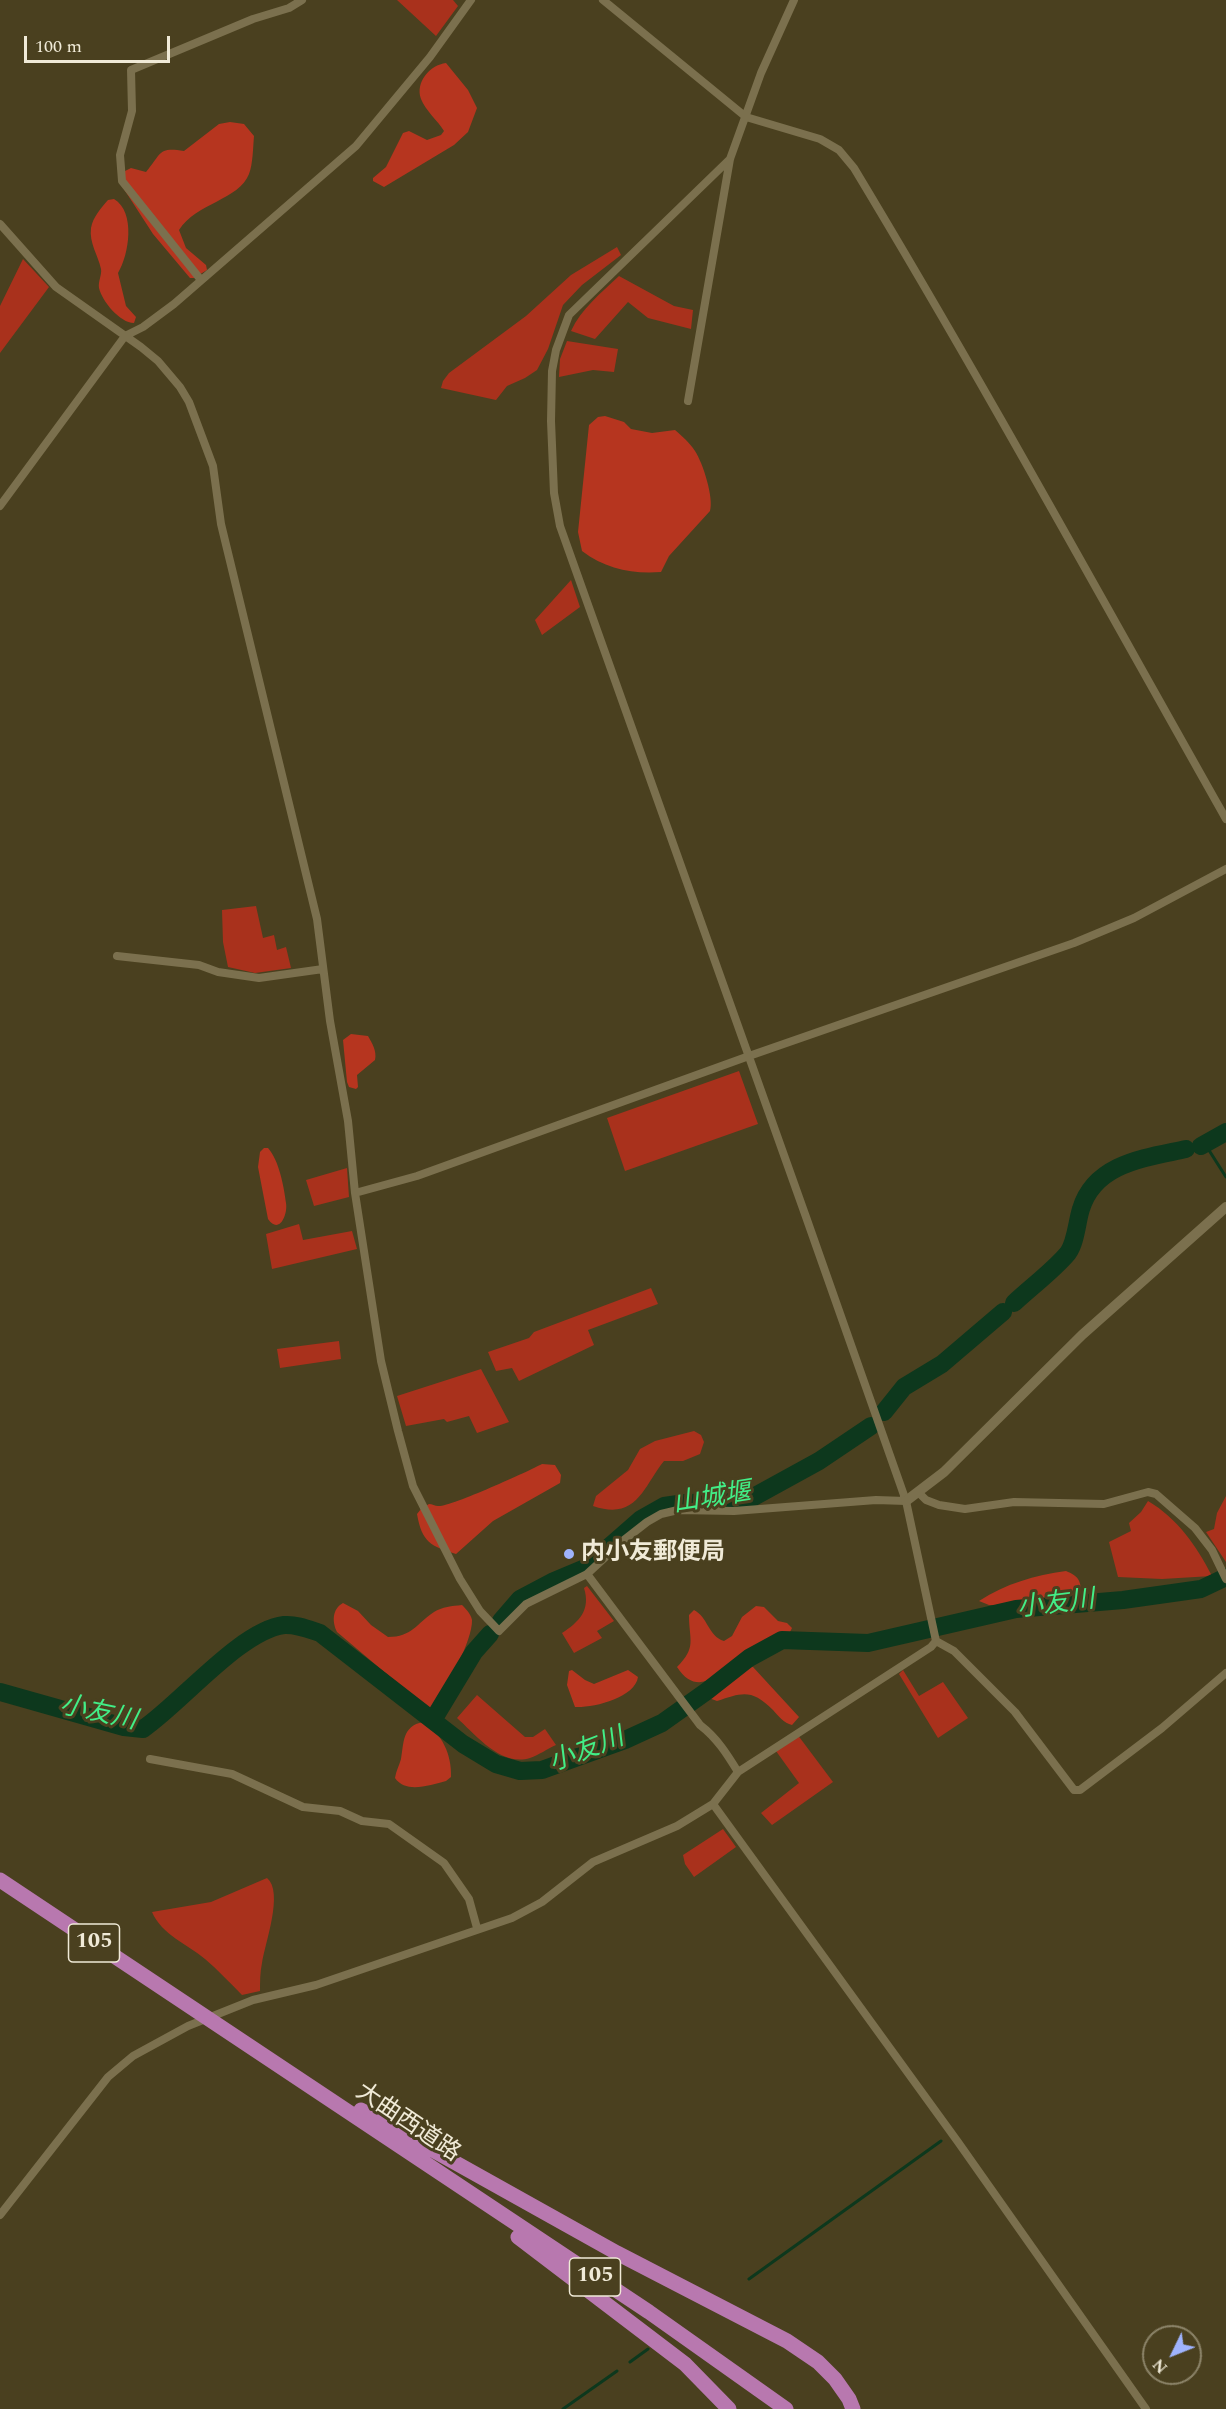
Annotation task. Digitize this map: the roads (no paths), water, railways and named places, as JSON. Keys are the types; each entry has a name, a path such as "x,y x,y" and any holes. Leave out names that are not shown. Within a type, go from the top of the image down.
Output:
{"highway":[{"name":"大曲西道路","path":"0,1880 649,2312 786,2409"},
{"path":"264,2056 607,2247 787,2341 818,2362 835,2379 853,2409"},
{"path":"402,2148 685,2364 729,2409"}],"street":[{"path":"201,280 122,181 120,154 132,111 131,70 253,19 290,8 302,0"},
{"path":"0,506 125,336 143,327 201,280 356,146 430,57 471,0"},
{"path":"603,0 746,117 820,139 839,150 854,168 1010,432 1052,513 1226,819"},
{"path":"688,401 730,159 761,73 794,0"},
{"path":"0,2215 108,2077 133,2056 188,2026 253,2000 316,1985 477,1928 512,1918 542,1902 593,1862 677,1827 713,1804 738,1772 931,1647 936,1641 906,1502 560,526 554,493 551,421 552,371 556,350 569,315 730,159"},
{"path":"0,224 56,287 158,361 180,387 189,402 213,466 221,524 317,919 381,1361 398,1431 413,1486 460,1579 480,1611 499,1631 526,1604 587,1574 647,1522 661,1514 678,1510 734,1511 876,1500 906,1502 944,1472 1082,1335 1226,1207"},
{"path":"355,1193 417,1176 749,1056 1074,943 1134,918 1226,869"},
{"path":"117,956 199,965 218,972 259,978 323,969"},
{"path":"918,1492 926,1500 939,1505 965,1509 1014,1502 1104,1504 1148,1492 1156,1494 1195,1528 1212,1550 1226,1579"},
{"path":"587,1574 700,1725 711,1733 738,1772"},
{"path":"936,1641 954,1651 1015,1712 1074,1790 1080,1790 1162,1728 1226,1673"},
{"path":"150,1759 232,1774 303,1807 340,1811 362,1821 389,1824 444,1863 469,1899 477,1928"},
{"path":"713,1804 958,2142 1146,2409"}],"waterway":[{"name":"山城堰","path":"1201,1146 1226,1132"},
{"path":"1205,1144 1226,1177"},
{"name":"山城堰","path":"1014,1303 1068,1253 1075,1237 1081,1209 1088,1194 1098,1181 1123,1165 1186,1149"},
{"name":"山城堰","path":"884,1412 904,1387 942,1364 1003,1312"},
{"name":"山城堰","path":"501,1621 520,1599 585,1568 641,1519 664,1506 748,1500 819,1461 871,1426"},
{"name":"小友川","path":"0,1692 124,1727 143,1729 249,1640 267,1630 293,1625 320,1633 463,1744 496,1764 520,1771 542,1770 625,1740 662,1723 749,1658 782,1640 868,1643 1016,1609 1123,1600 1201,1589 1226,1577"},
{"name":"山城堰","path":"433,1720 474,1652 490,1634"},
{"path":"749,2279 941,2141"},
{"path":"630,2362 648,2349"},
{"path":"563,2409 617,2371"}],"place":[{"name":"内小友郵便局","path":"569,1554"}]}
